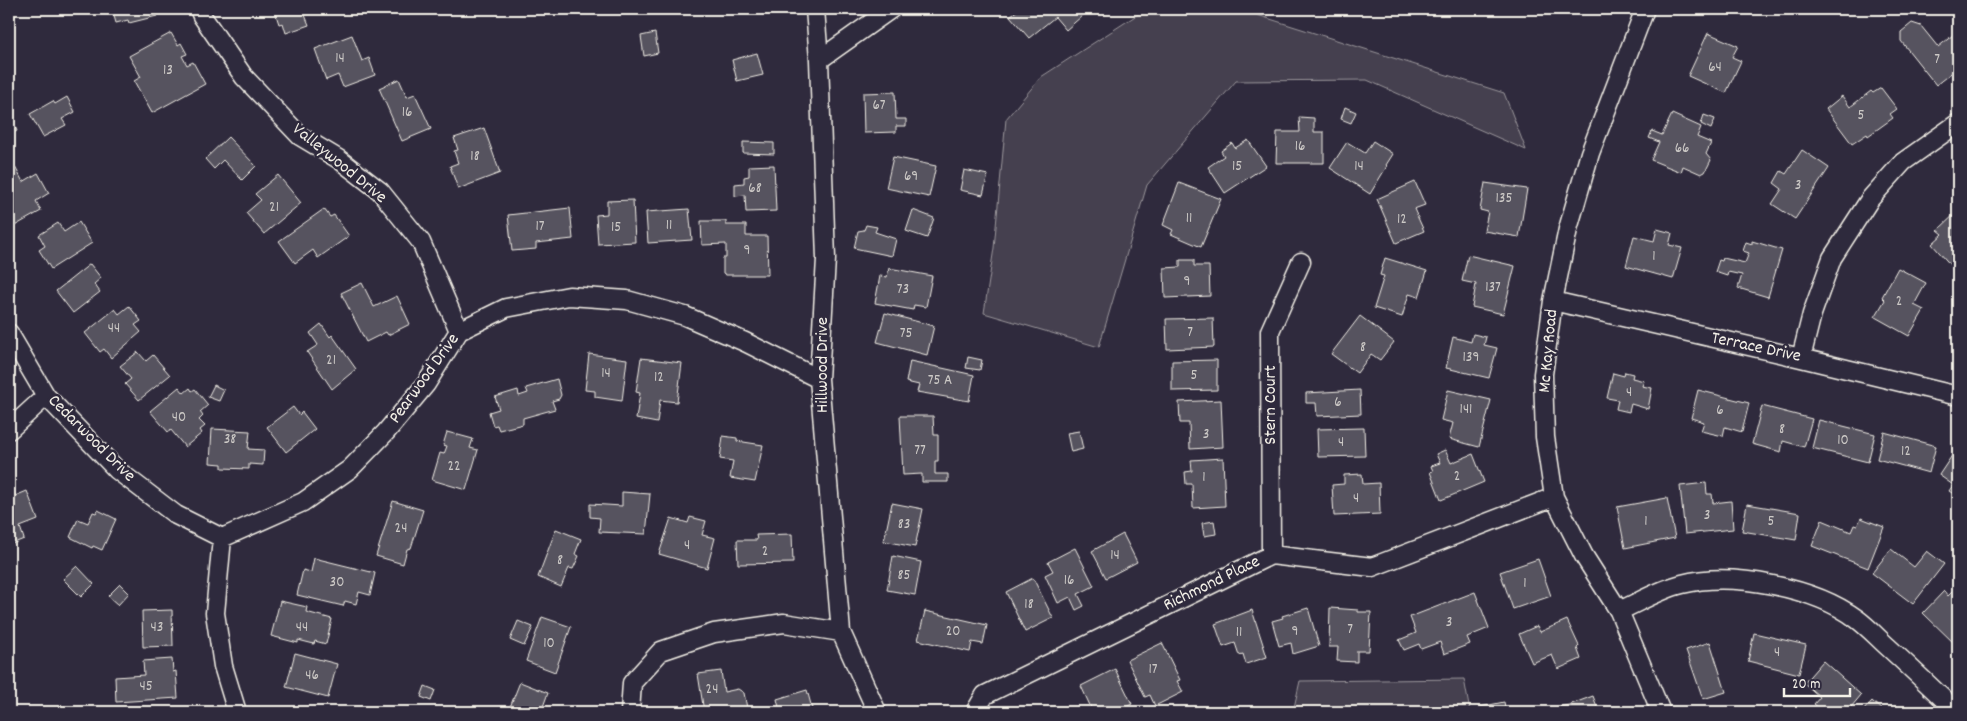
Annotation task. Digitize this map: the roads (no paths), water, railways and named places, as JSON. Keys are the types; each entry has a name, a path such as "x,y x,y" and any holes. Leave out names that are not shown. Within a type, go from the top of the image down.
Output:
{"street":[{"name":"Valleywood Drive","path":"200,9 202,16 244,77 300,136 340,160 380,191 421,242 459,331"},
{"name":"Hillwood Drive","path":"815,9 819,60 826,259 819,379 841,632 877,712"},
{"path":"819,60 891,9"},
{"name":"Mc Kay Road","path":"1645,9 1590,153 1568,230 1553,301 1543,374 1545,437 1554,497 1584,556 1619,611 1661,712"},
{"path":"1801,358 1812,314 1832,258 1870,199 1903,162 1958,123"},
{"name":"Stern Court","path":"1271,555 1270,331 1301,262"},
{"name":"Pearwood Drive","path":"222,538 303,502 350,469 386,432 426,384 459,331 506,308 569,296 627,300 685,316 745,342 819,379"},
{"name":"Terrace Drive","path":"1553,301 1958,396"},
{"name":"Cedarwood Drive","path":"9,333 46,396 117,470 176,515 222,538"},
{"path":"9,430 46,396"},
{"name":"Richmond Place","path":"975,712 985,695 1271,555 1372,567 1554,497"},
{"path":"222,538 215,613 223,666 237,712"},
{"path":"1619,611 1681,584 1714,578 1755,582 1795,591 1827,602 1856,619 1929,684 1957,712"},
{"path":"630,712 632,683 661,651 714,633 784,623 841,632"}]}
